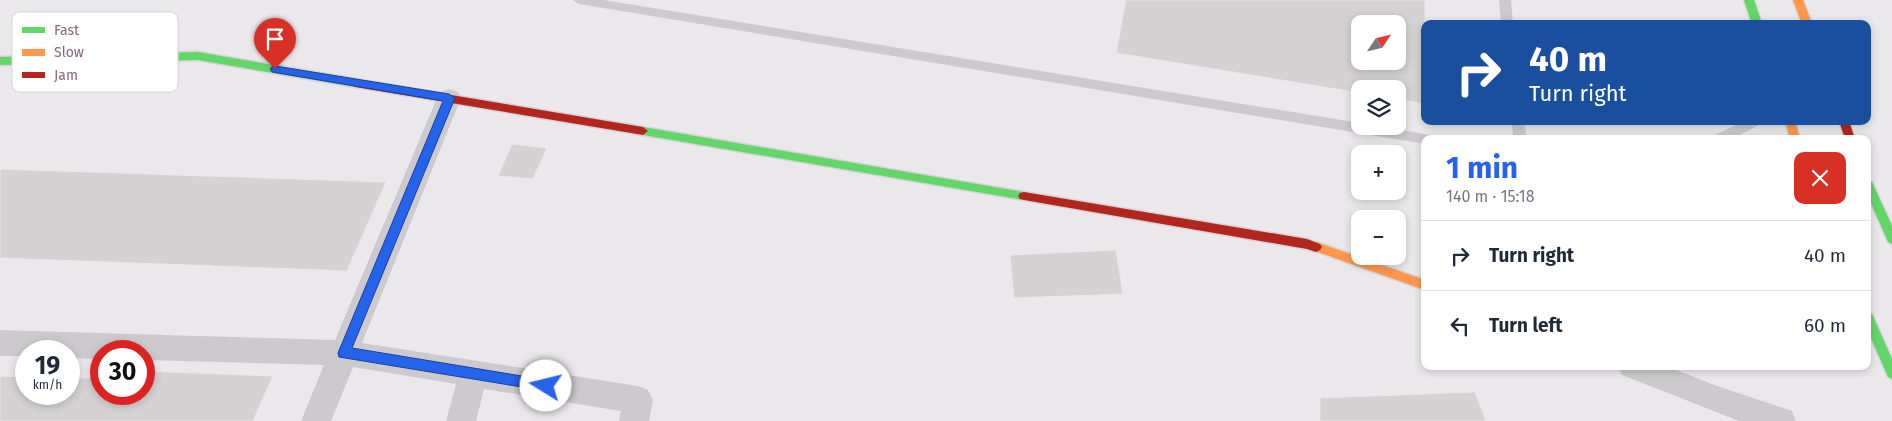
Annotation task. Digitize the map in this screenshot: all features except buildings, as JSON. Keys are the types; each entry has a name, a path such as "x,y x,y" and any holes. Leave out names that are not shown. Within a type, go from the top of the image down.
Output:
{"main road":[{"path":"1749,0 1756,20"},
{"path":"1798,0 1806,20"},
{"path":"178,57 198,56 1307,244 1421,284"},
{"path":"1871,192 1892,240"},
{"path":"1871,325 1892,373"}],"street":[{"path":"316,421 449,98"},
{"path":"0,343 344,353 638,400 634,421"},
{"path":"1642,370 1714,399 1781,421"},
{"path":"461,421 473,374"}],"lane":[{"path":"579,0 1421,138"},
{"path":"1505,0 1508,20"},
{"path":"1728,135 1748,125"}],"shaded area":[{"path":"0,0 1892,0 1892,421 0,421"}],"traffic: fast":[{"path":"1749,0 1756,20"},
{"path":"178,57 198,56 355,83"},
{"path":"0,61 12,61"},
{"path":"643,131 1024,196"},
{"path":"1871,192 1892,239"},
{"path":"1871,325 1892,373"}],"traffic: slow":[{"path":"1798,0 1806,20"},
{"path":"1791,125 1794,135"},
{"path":"1316,247 1421,284"}],"traffic: jam":[{"path":"355,83 643,131"},
{"path":"1845,125 1849,135"},
{"path":"1024,196 1316,247"}],"route":[{"path":"275,69 449,98 344,353 546,386"}]}
